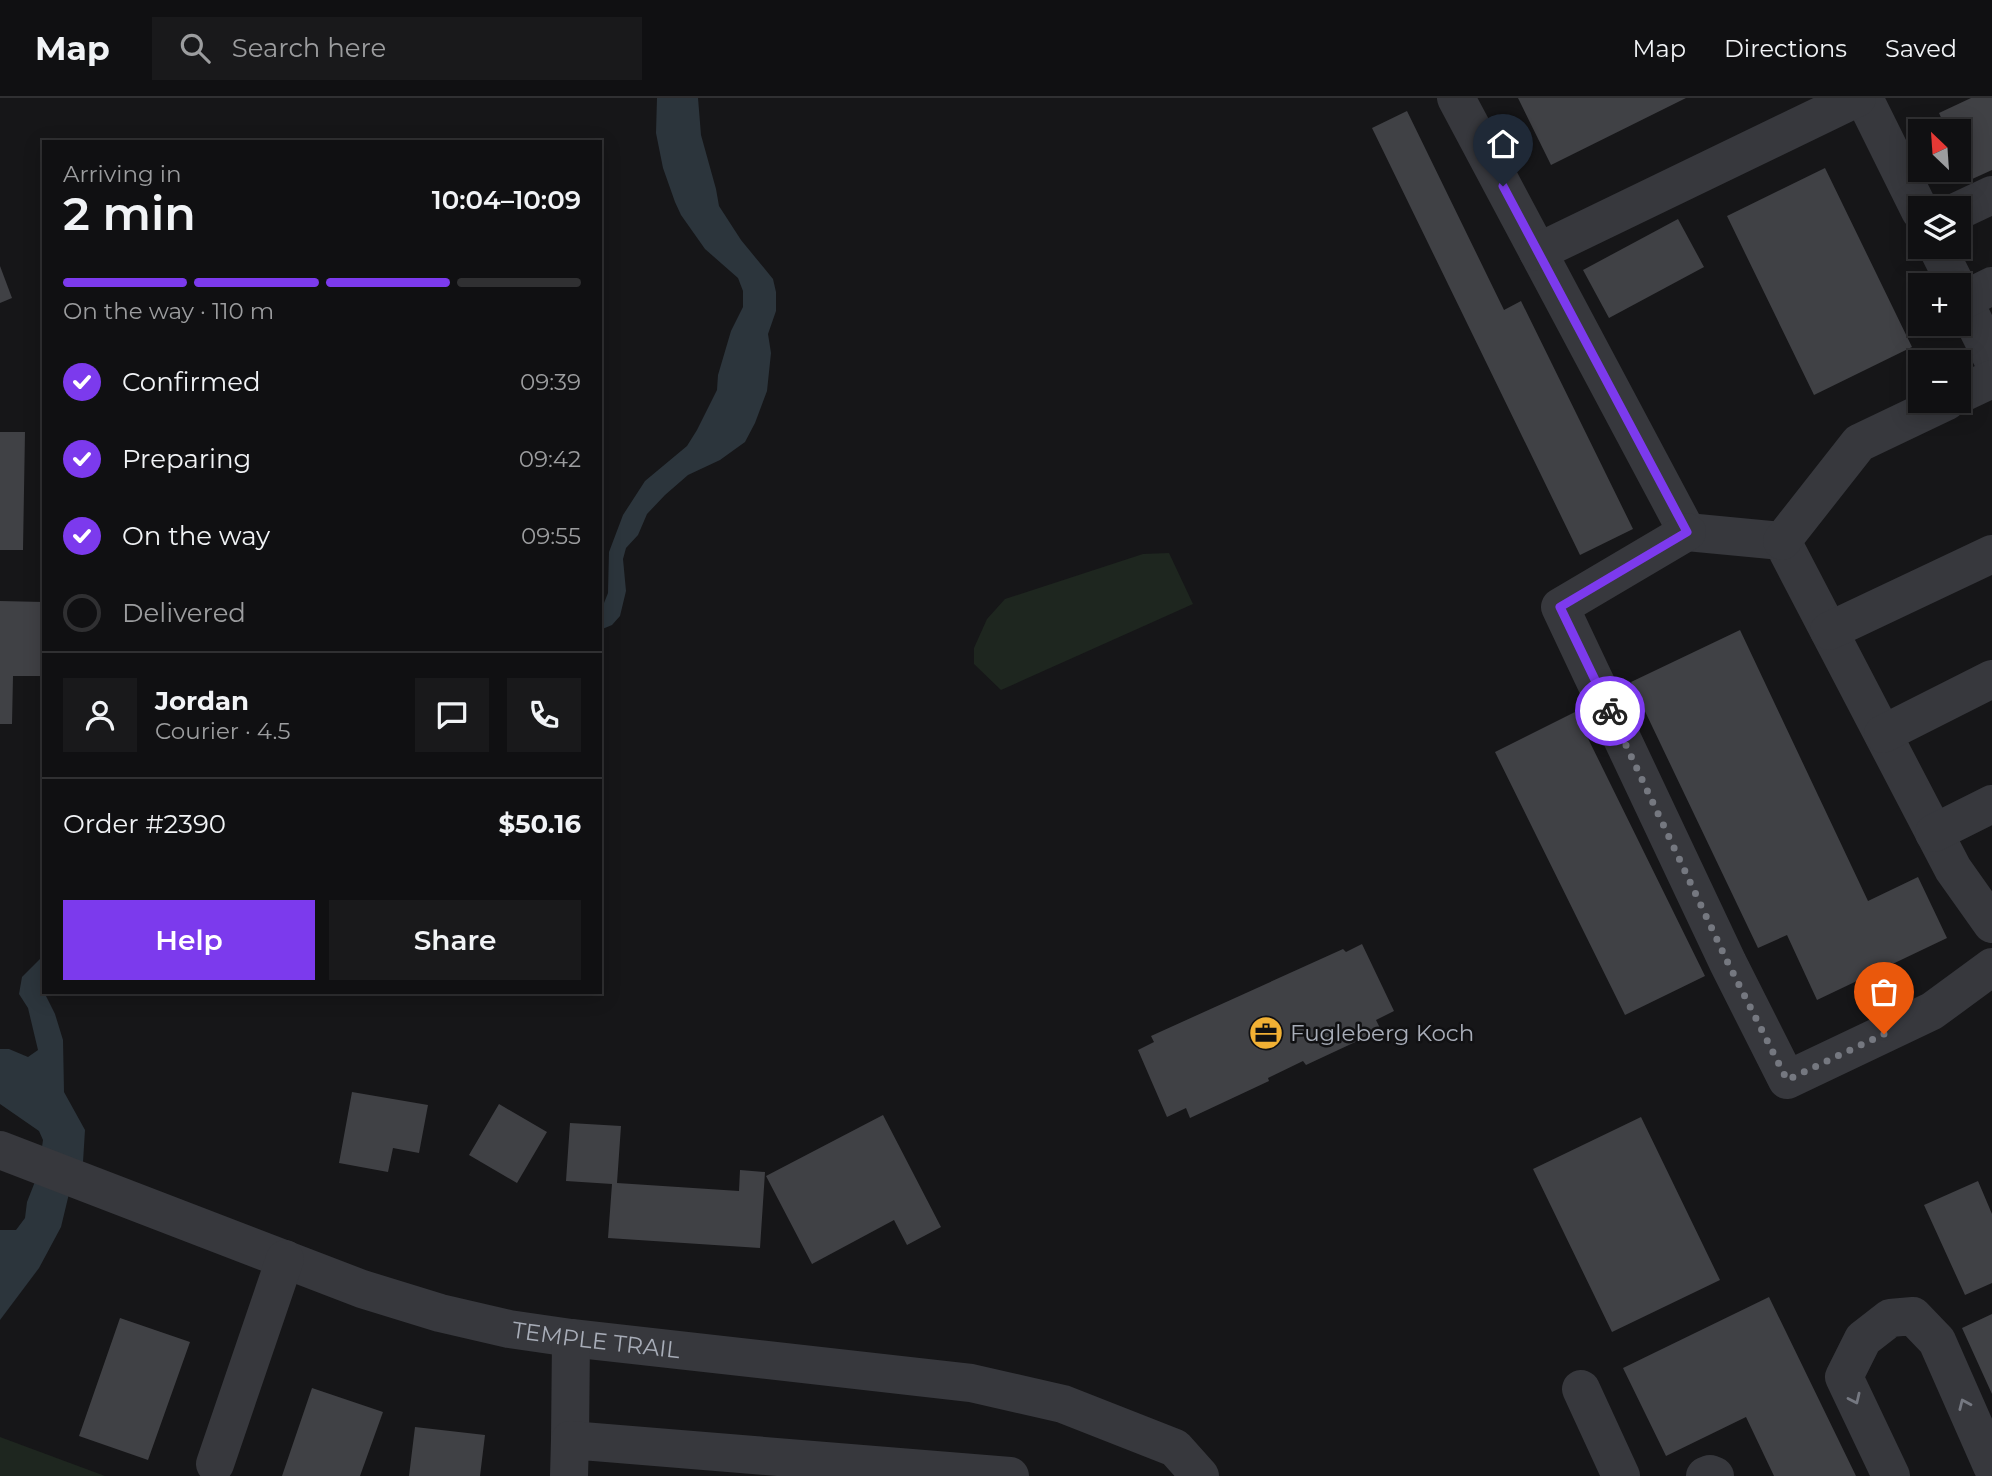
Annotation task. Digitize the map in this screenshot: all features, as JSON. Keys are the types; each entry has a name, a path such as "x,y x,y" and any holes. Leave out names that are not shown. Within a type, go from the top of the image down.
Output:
{"street":[{"path":"1456,98 1687,532"},
{"path":"1538,252 1857,98"},
{"path":"1864,98 1913,196"},
{"path":"1971,205 1992,195"},
{"path":"1971,301 1992,358"},
{"path":"1971,389 1992,379"},
{"path":"1782,541 1859,443 1922,413"},
{"path":"1782,541 1687,532 1560,607 1728,963 1787,1080 1932,1011 1992,967"},
{"path":"1782,541 1953,869 1992,924"},
{"path":"1829,631 1992,554"},
{"path":"1883,734 1992,679"},
{"path":"1934,833 1992,804"},
{"name":"TEMPLE TRAIL","path":"5,1152 362,1289 440,1313 509,1329 570,1338 971,1383 1063,1404 1175,1448 1199,1476"},
{"path":"215,1464 285,1259"},
{"path":"1891,1476 1844,1377 1863,1339 1889,1318 1913,1316 1937,1341 1992,1466"},
{"path":"570,1338 569,1458 1010,1476"},
{"path":"1581,1389 1621,1476"},
{"path":"1705,1476 1715,1476"}],"shaded area":[{"path":"657,98 698,98 701,135 719,206 741,240 773,279 776,311 768,334 771,353 767,391 745,442 720,460 688,475 647,514 638,535 626,548 623,559 626,591 620,616 612,625 602,629 602,608 608,593 609,552 623,515 645,481 687,446 697,430 717,390 718,375 731,331 743,307 743,291 738,278 705,249 681,215 663,168 656,133"},
{"path":"1169,553 1193,604 1001,690 974,664 974,648 987,619 1005,599 1143,554"},
{"path":"42,957 42,994 45,994 55,1014 63,1040 64,1092 85,1130 83,1162 73,1177 61,1227 39,1268 0,1320 0,1230 16,1230 25,1218 27,1202 38,1174 43,1140 39,1131 0,1104 0,1049 9,1049 28,1057 38,1050 28,1008 19,994 22,977"},
{"path":"0,1437 105,1476 0,1476"}],"building":[{"path":"1518,98 1686,98 1551,165"},
{"path":"1971,98 1992,98 1992,170 1971,180 1971,119 1942,119 1939,113"},
{"path":"1407,111 1504,310 1521,301 1633,529 1580,555 1372,128"},
{"path":"1825,168 1912,347 1814,395 1727,216"},
{"path":"1678,219 1704,267 1609,318 1583,270"},
{"path":"0,266 12,298 0,303"},
{"path":"0,432 25,432 23,550 0,550"},
{"path":"0,601 42,602 42,676 13,676 12,724 0,724"},
{"path":"1740,630 1868,901 1918,877 1947,938 1817,1000 1787,935 1758,948 1631,682"},
{"path":"1575,712 1705,976 1625,1015 1495,752"},
{"name":"Fugleberg Koch","path":"1362,944 1394,1011 1376,1020 1381,1030 1306,1065 1303,1061 1268,1078 1269,1081 1190,1118 1186,1108 1167,1117 1138,1050 1154,1042 1151,1036 1343,949 1346,952"},
{"path":"352,1092 428,1105 419,1153 393,1148 388,1172 339,1163"},
{"path":"499,1104 547,1132 517,1183 469,1155"},
{"path":"883,1115 941,1227 907,1245 894,1220 812,1264 766,1176"},
{"path":"1641,1117 1720,1280 1612,1332 1533,1169"},
{"path":"570,1123 621,1126 617,1183 739,1191 740,1170 765,1172 760,1248 608,1238 612,1184 566,1181"},
{"path":"1978,1181 1992,1214 1992,1283 1965,1295 1924,1205"},
{"path":"1769,1297 1856,1476 1774,1476 1746,1417 1666,1456 1623,1368"},
{"path":"1992,1314 1992,1394 1962,1328"},
{"path":"120,1318 190,1342 148,1460 79,1436"},
{"path":"312,1388 383,1412 360,1476 282,1476"},
{"path":"415,1427 485,1435 480,1476 409,1476"}],"way so far":[{"path":"1610,711 1728,963 1787,1080 1884,1034"}],"place":[{"name":"Fugleberg Koch","path":"1266,1033"}],"route":[{"path":"1503,186 1687,532 1560,607 1610,711"}]}
